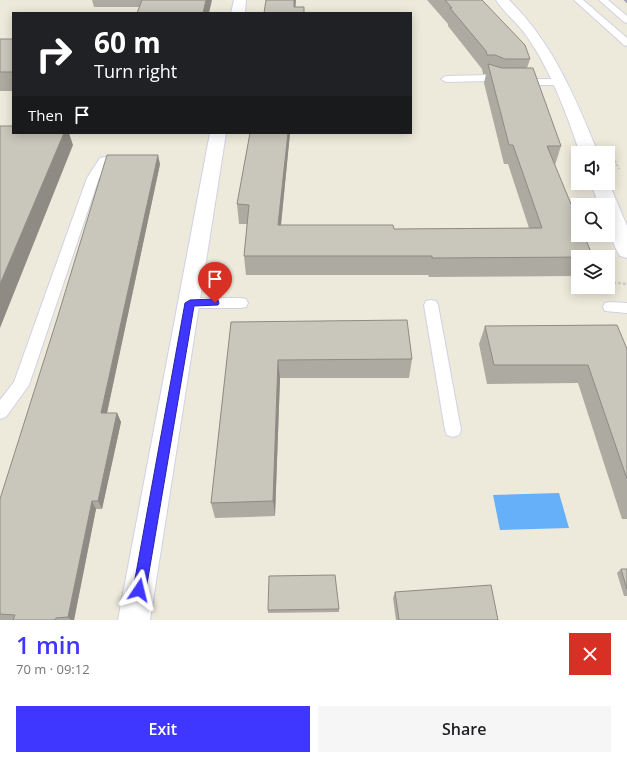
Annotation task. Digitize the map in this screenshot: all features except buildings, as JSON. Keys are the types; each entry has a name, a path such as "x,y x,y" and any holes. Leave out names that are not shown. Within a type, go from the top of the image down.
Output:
{"street":[{"path":"238,12 240,0"},
{"path":"502,0 546,53 559,77 586,146"},
{"path":"134,620 190,303 218,134"},
{"path":"603,190 627,251"}],"lane":[{"path":"578,0 627,43"},
{"path":"603,0 627,20"},
{"path":"446,79 490,78 498,82 559,77"},
{"path":"0,412 21,385 93,178 104,160"},
{"path":"190,303 241,303"},
{"path":"431,305 453,430"},
{"path":"610,307 627,308"}],"path":[{"path":"615,283 627,284"}],"water":[{"path":"559,493 569,528 500,530 493,495"}],"route":[{"path":"139,590 190,303 215,303"}]}
